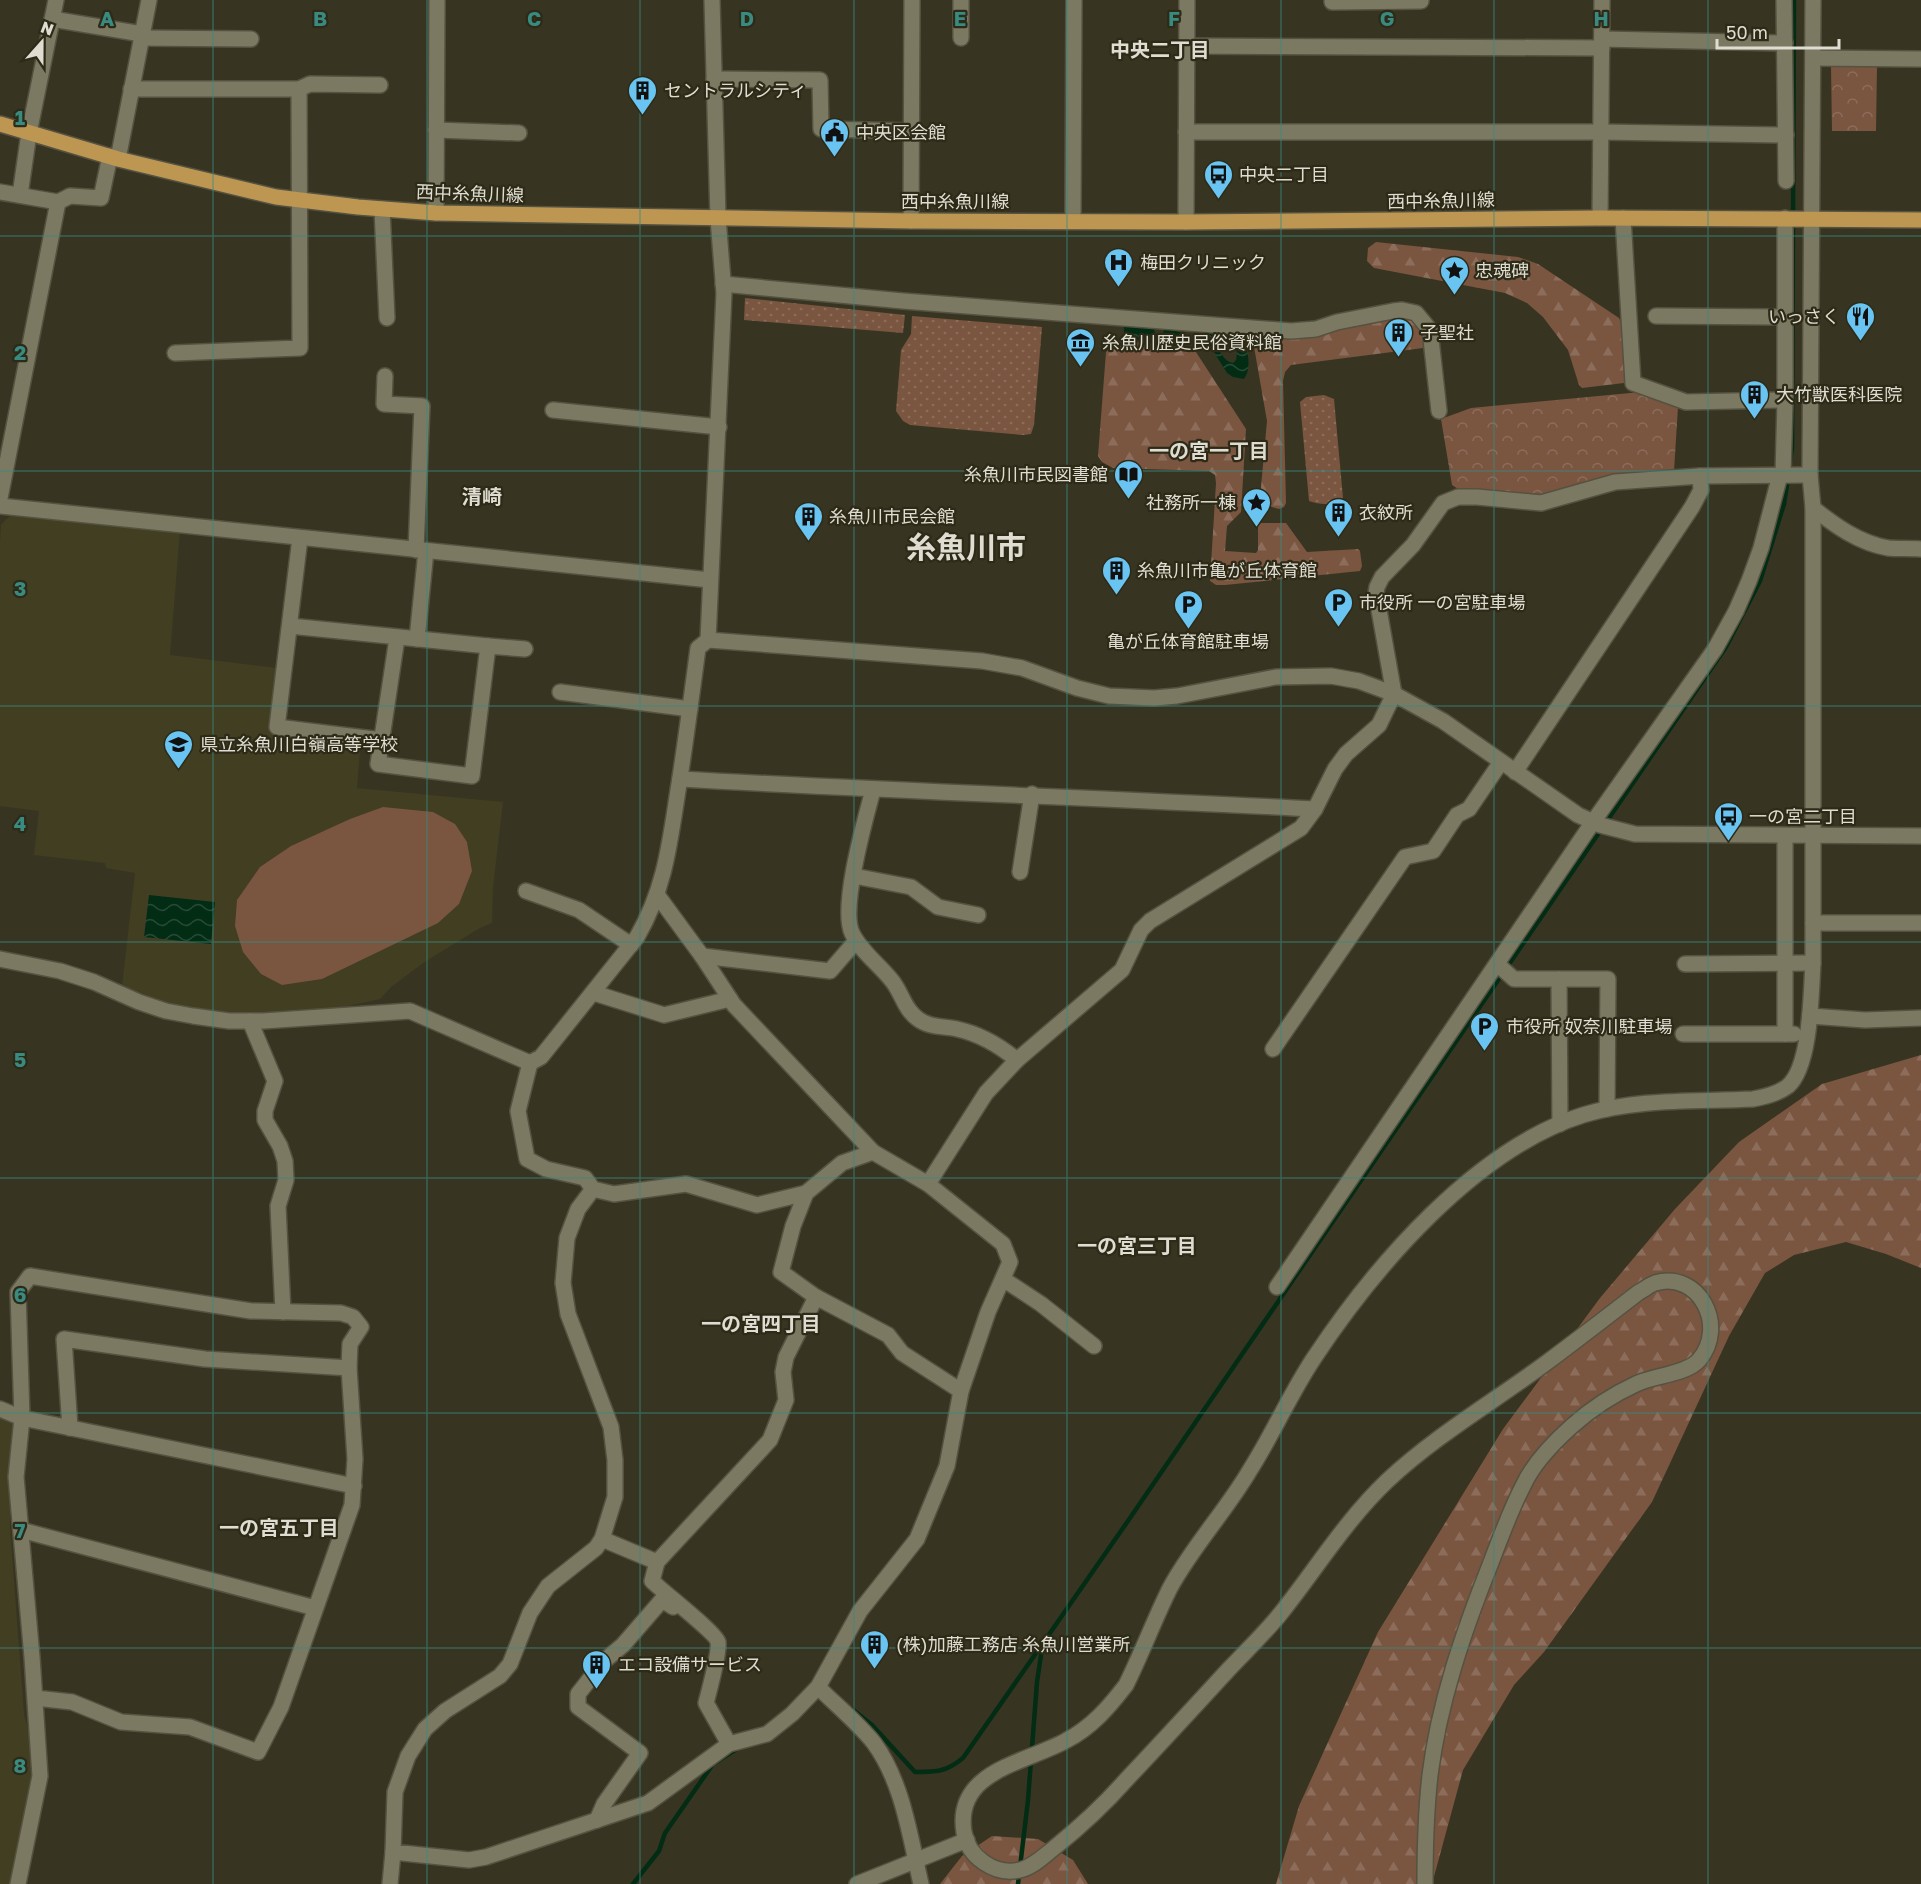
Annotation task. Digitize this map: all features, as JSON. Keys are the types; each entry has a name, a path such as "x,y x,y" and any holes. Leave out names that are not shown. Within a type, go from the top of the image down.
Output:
{"main road":[{"name":"西中糸魚川線","path":"0,124 114,158 276,197 436,213 911,221 1186,222 1600,218 1921,220"}],"street":[{"path":"20,195 29,134 56,0"},
{"path":"0,192 58,202 70,196 102,198 131,88 149,0"},
{"path":"436,213 437,0"},
{"path":"708,640 719,427 723,284 718,218 712,0"},
{"path":"911,221 912,0"},
{"path":"961,0 961,38"},
{"path":"1073,221 1074,0"},
{"path":"1186,222 1187,0"},
{"path":"1600,218 1602,0"},
{"path":"1784,0 1786,181"},
{"path":"1425,1884 1430,1774 1448,1690 1473,1607 1523,1484 1549,1449 1587,1413 1638,1383 1698,1362 1712,1330 1710,1315 1702,1300 1690,1288 1675,1283 1655,1283 1639,1292 1547,1363 1435,1441 1386,1482 1351,1519 1279,1616 1097,1812 1035,1863 1021,1870 1006,1871 993,1868 980,1860 966,1840 963,1827 964,1812 969,1796 977,1784 991,1774 1070,1739 1107,1709 1126,1685 1171,1587 1252,1468 1313,1359 1374,1278 1420,1228 1487,1167 1517,1147 1560,1124 1584,1115 1645,1102 1753,1099 1768,1096 1786,1088 1794,1079 1803,1058 1810,1016 1813,963 1813,508 1810,475 1813,0"},
{"path":"1332,2 1421,1"},
{"path":"52,19 142,36 251,39"},
{"path":"1187,46 1785,43"},
{"path":"1813,58 1921,59"},
{"path":"714,79 820,80 821,129 911,131"},
{"path":"131,88 299,89 310,84 380,86"},
{"path":"175,353 300,348 299,89"},
{"path":"436,130 519,133"},
{"path":"1186,132 1602,132 1786,135"},
{"path":"0,498 58,202"},
{"path":"382,209 387,318"},
{"path":"1623,218 1633,383 1686,402 1785,400"},
{"path":"1277,1287 1593,822 1714,650 1736,611 1761,548 1781,475 1785,400 1785,218"},
{"path":"723,284 903,301 1291,331 1316,329 1337,322 1394,311 1410,311 1421,317 1430,330 1439,411"},
{"path":"1656,316 1784,317"},
{"path":"385,376 384,404 422,406 421,551 417,639"},
{"path":"553,410 719,427"},
{"path":"928,1184 986,1093 1017,1060 1122,970 1141,930 1150,921 1301,828 1346,754 1379,725 1394,694 1376,593 1377,587 1382,577 1413,545 1443,503 1458,497 1478,497 1541,503 1615,482 1700,476 1810,475"},
{"path":"1515,772 1692,507 1701,490 1700,476"},
{"path":"0,506 710,579"},
{"path":"1813,508 1834,525 1866,542 1888,548 1921,549"},
{"path":"300,538 277,726 382,740"},
{"path":"290,626 525,650"},
{"path":"397,638 378,764 472,776 488,646"},
{"path":"873,1152 842,1163 806,1193 757,1205 686,1184 614,1194 593,1189 585,1178 546,1169 527,1159 519,1111 530,1063 541,1057 631,945 658,896 671,835 698,648 708,640 982,661 1022,668 1077,688 1109,696 1154,698 1177,696 1260,679 1304,675 1331,676 1359,681 1394,694 1443,721 1578,815 1593,822 1635,834 1921,837"},
{"path":"560,692 690,709"},
{"path":"1273,1049 1405,857 1433,850 1457,815 1469,809 1501,762"},
{"path":"680,779 873,790 1032,794 1315,808"},
{"path":"873,790 858,850 848,918 856,941 894,983 905,1006 918,1019 935,1027 956,1028 976,1034 1017,1060"},
{"path":"1020,872 1032,794"},
{"path":"1785,837 1785,1034"},
{"path":"854,876 911,887 938,907 978,915"},
{"path":"526,891 579,910 631,945"},
{"path":"393,1852 469,1860 486,1857 648,1803 729,1744 767,1734 792,1714 818,1687 860,1611 917,1539 947,1466 961,1391 988,1312 1010,1262 1003,1244 928,1184 873,1152 730,999 658,896"},
{"path":"1813,923 1921,923"},
{"path":"702,956 830,971 856,941"},
{"path":"0,958 71,975 166,1011 229,1021 410,1011 530,1063"},
{"path":"1685,964 1813,963"},
{"path":"1497,964 1514,978 1608,979 1607,1109"},
{"path":"1558,979 1560,1124"},
{"path":"594,993 664,1015 730,999"},
{"path":"1810,1016 1865,1020 1921,1018"},
{"path":"250,1021 275,1081 265,1111 265,1120 280,1146 285,1161 285,1180 278,1206 283,1312"},
{"path":"1683,1034 1807,1034"},
{"path":"390,1884 395,1792 408,1756 425,1729 445,1711 500,1676 510,1664 530,1613 548,1586 596,1548 602,1539 615,1497 615,1460 611,1427 568,1314 563,1283 567,1238 578,1209 593,1189"},
{"path":"806,1193 793,1226 781,1272 816,1297 888,1335 902,1353 961,1391"},
{"path":"18,1884 40,1776 16,1477 22,1418 18,1292 30,1276 251,1311 341,1313 353,1317 361,1327 350,1344 349,1368 355,1459 352,1505 281,1707 258,1752 190,1727 121,1722 72,1702 34,1698"},
{"path":"1003,1279 1041,1304 1094,1346"},
{"path":"729,1744 706,1703 718,1644 713,1634 652,1581 657,1562 770,1440 786,1400 783,1372 786,1357 816,1297"},
{"path":"69,1428 64,1339 205,1359 349,1368"},
{"path":"0,1409 22,1418 354,1486"},
{"path":"21,1530 315,1608"},
{"path":"602,1539 657,1562"},
{"path":"597,1820 604,1804 640,1753 578,1707 578,1694 604,1661 623,1645 662,1600 673,1606 678,1605"},
{"path":"818,1687 873,1743 886,1764 899,1793 921,1884"},
{"path":"857,1884 966,1840"}],"shaded area":[{"name":"県立糸魚川白嶺高等学校","path":"11,514 180,531 170,655 277,668 282,671 275,741 360,750 357,788 503,802 493,887 492,923 426,961 391,987 380,999 330,1010 261,1014 203,1011 169,1003 122,986 135,873 106,868 105,863 34,855 39,811 0,806 0,541 1,525"},
{"path":"0,1417 16,1424 10,1484 10,1527 24,1714 40,1776 17,1884 0,1884"}],"green space":[{"path":"1877,66 1876,131 1832,131 1831,67"},
{"path":"1376,242 1518,257 1538,264 1619,318 1622,324 1627,380 1624,383 1582,388 1568,350 1543,317 1527,303 1505,293 1374,268 1367,261 1368,248"},
{"path":"745,298 905,315 903,333 744,320"},
{"path":"912,316 1042,327 1034,425 1031,434 910,425 903,421 896,411 901,350 911,334"},
{"path":"1405,316 1417,323 1422,330 1427,343 1423,348 1291,365 1285,372 1283,381 1286,503 1279,509 1265,505 1260,498 1267,421 1253,341 1258,334"},
{"path":"1119,340 1194,349 1246,429 1241,512 1227,526 1225,551 1256,553 1258,525 1286,523 1307,552 1358,549 1362,566 1360,571 1225,585 1216,585 1210,581 1215,475 1209,471 1113,468 1102,462 1098,456 1106,352"},
{"path":"1641,392 1678,407 1674,471 1609,476 1539,495 1458,489 1452,485 1441,419 1471,408"},
{"path":"1324,395 1334,399 1343,498 1327,504 1309,501 1300,402 1306,397"},
{"path":"383,807 433,812 455,824 467,842 472,871 459,904 438,923 322,979 282,985 261,974 243,952 235,926 237,900 260,867 291,846 350,819"},
{"path":"1921,1055 1921,1268 1846,1242 1794,1255 1765,1273 1729,1336 1652,1502 1544,1652 1514,1685 1463,1770 1432,1884 1276,1884 1299,1806 1378,1632 1503,1429 1600,1298 1675,1209 1739,1142 1822,1084"},
{"path":"992,1836 1038,1839 1073,1860 1088,1884 940,1884 962,1856"}],"water":[{"path":"1124,325 1154,327 1155,335 1151,341 1126,338"},
{"path":"1168,328 1182,333 1185,338 1184,343 1174,346 1163,342 1164,329"},
{"path":"1200,330 1231,333 1242,340 1248,356 1247,374 1244,379 1227,373","holes":["1221,344 1228,344 1237,352 1233,363 1226,360 1219,350"]},
{"path":"149,895 215,902 211,944 144,937"}],"waterway":[{"path":"1790,462 1792,448 1794,0"},
{"path":"852,1709 872,1725 915,1772 941,1770 963,1758 1726,647 1760,581 1784,504 1788,479"},
{"path":"1018,1884 1028,1800 1037,1682 1043,1642"},
{"path":"633,1884 659,1851 665,1833 713,1764 738,1748"}],"place":[{"name":"セントラルシティ","path":"643,116"},
{"name":"中央区会館","path":"835,158"},
{"name":"中央二丁目","path":"1218,200"},
{"name":"梅田クリニック","path":"1119,288"},
{"name":"忠魂碑","path":"1454,296"},
{"name":"いっさく","path":"1861,342"},
{"name":"子聖社","path":"1399,358"},
{"name":"糸魚川歴史民俗資料館","path":"1081,368"},
{"name":"大竹獣医科医院","path":"1755,420"},
{"name":"糸魚川市民図書館","path":"1129,500"},
{"name":"社務所一棟","path":"1257,528"},
{"name":"衣紋所","path":"1338,538"},
{"name":"糸魚川市民会館","path":"808,542"},
{"name":"糸魚川市亀が丘体育館","path":"1116,596"},
{"name":"市役所 一の宮駐車場","path":"1338,628"},
{"name":"亀が丘体育館駐車場","path":"1188,630"},
{"name":"県立糸魚川白嶺高等学校","path":"179,770"},
{"name":"一の宮二丁目","path":"1728,842"},
{"name":"市役所 奴奈川駐車場","path":"1485,1052"},
{"name":"(株)加藤工務店 糸魚川営業所","path":"875,1670"},
{"name":"エコ設備サービス","path":"597,1690"}],"district":[{"name":"中央二丁目","path":"1160,49"},
{"name":"一の宮一丁目","path":"1209,450"},
{"name":"清崎","path":"482,496"},
{"name":"糸魚川市","path":"966,547"},
{"name":"一の宮三丁目","path":"1137,1245"},
{"name":"一の宮四丁目","path":"761,1323"},
{"name":"一の宮五丁目","path":"279,1527"}]}
